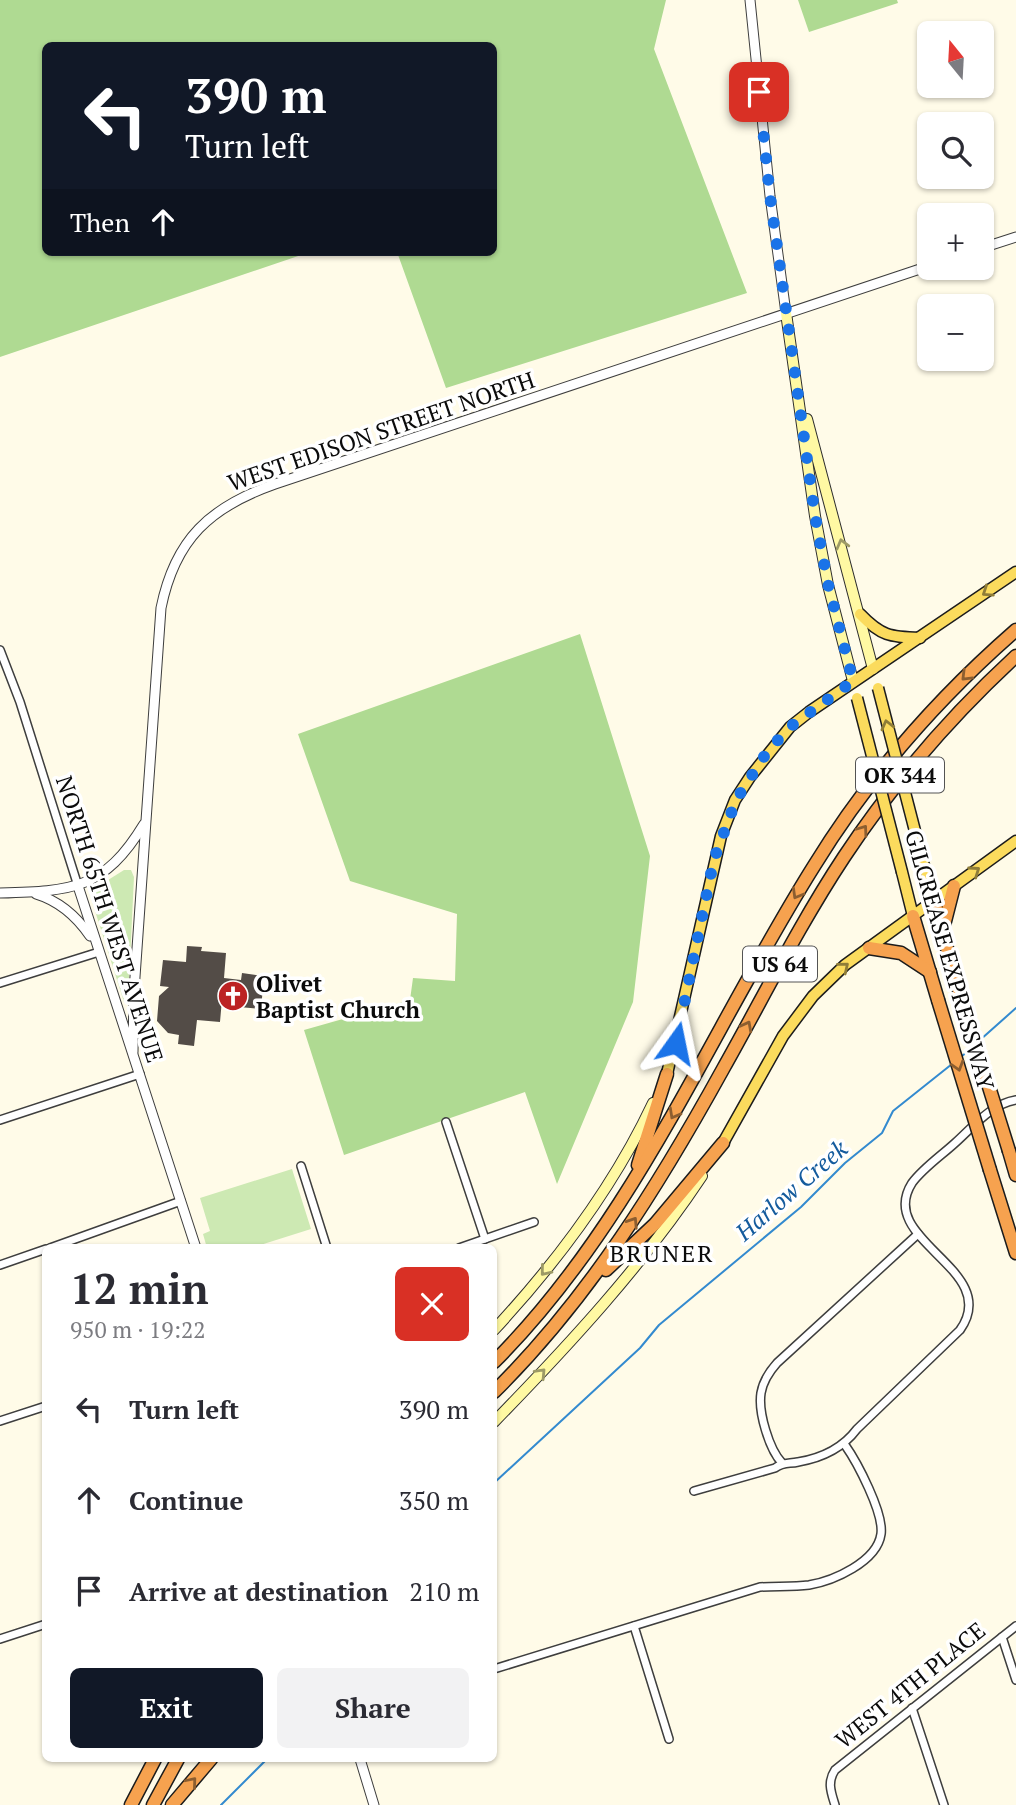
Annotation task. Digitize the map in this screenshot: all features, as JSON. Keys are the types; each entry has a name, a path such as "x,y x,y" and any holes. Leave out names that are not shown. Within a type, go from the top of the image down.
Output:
{"highway":[{"name":"US 64","path":"497,1359 574,1269 632,1185 801,887 831,840 912,734 949,693 1016,630"},
{"name":"US 64","path":"497,1389 578,1297 656,1186 796,934 843,858 927,747 1016,656"},
{"path":"942,932 954,886"},
{"name":"GILCREASE EXPRESSWAY","path":"934,901 1016,1175"},
{"name":"GILCREASE EXPRESSWAY","path":"913,916 1016,1253"},
{"path":"869,948 901,953 930,972"},
{"path":"632,1185 667,1074"},
{"path":"578,1297 655,1224 723,1143"},
{"path":"141,1786 145,1762"},
{"path":"131,1805 153,1762"},
{"path":"153,1805 176,1762"},
{"path":"172,1805 208,1762"}],"main road":[{"name":"GILCREASE EXPRESSWAY","path":"786,313 815,516 828,584 913,916"},
{"name":"GILCREASE EXPRESSWAY","path":"798,388 934,901"},
{"path":"497,1327 587,1217 627,1155 667,1074 714,859 736,800 767,752 790,727 853,681 1016,572"},
{"path":"860,614 875,629 888,636 920,638"},
{"path":"497,1419 541,1373 670,1224 723,1143 800,1012 829,979 1016,841"}],"street":[{"path":"750,0 770,196 786,313"},
{"path":"994,244 1016,237"},
{"name":"WEST EDISON STREET NORTH","path":"133,1052 145,823 159,634 168,581 187,542 205,521 234,500 275,484 917,270"},
{"name":"NORTH 65TH WEST AVENUE","path":"0,650 24,714 195,1244"},
{"path":"0,893 78,886 101,876 118,862 145,823"},
{"path":"0,983 99,952 84,927 67,910 31,892"},
{"path":"0,1119 140,1074"},
{"path":"694,1491 775,1468 782,1463 807,1461 845,1445 857,1429 966,1322 970,1307 964,1284 918,1234 907,1212 906,1197 912,1184 985,1116 1003,1103 1016,1100"},
{"path":"446,1122 485,1239"},
{"path":"301,1166 326,1244"},
{"path":"62,1244 181,1201"},
{"path":"471,1244 534,1222"},
{"path":"782,1463 774,1452 762,1409 761,1392 766,1378 777,1363 918,1234"},
{"path":"0,1265 42,1251"},
{"path":"0,1421 42,1407"},
{"path":"497,1668 760,1587 821,1582 863,1560 877,1544 881,1524 853,1456 845,1445"},
{"path":"0,1639 42,1624"},
{"path":"634,1626 669,1739"},
{"name":"WEST 4TH PLACE","path":"835,1805 830,1787 835,1770 1016,1626"},
{"path":"1002,1637 1016,1680"},
{"path":"912,1708 944,1805"},
{"path":"361,1762 374,1805"}],"green space":[{"path":"0,0 666,0 654,49 747,293 446,388 398,256 497,256 497,42 42,42 42,256 298,256 0,357"},
{"path":"798,0 897,0 898,3 809,32"},
{"path":"580,634 650,856 633,1002 557,1184 525,1092 344,1155 304,1030 410,1000 413,978 455,981 457,914 350,881 298,734"},
{"path":"124,870 131,870 134,877 128,1002 124,1002 89,892"},
{"path":"292,1169 311,1229 264,1244 206,1244 203,1234 210,1231 200,1198"}],"building":[{"name":"Olivet Baptist Church","path":"187,946 202,947 201,951 226,953 224,978 241,980 242,973 264,976 261,1009 239,1007 239,1001 222,999 220,1022 197,1020 194,1046 178,1044 179,1035 168,1033 157,1021 159,996 169,987 160,986 163,960 186,962"}],"waterway":[{"name":"Harlow Creek","path":"980,1040 1016,1008"},
{"name":"Harlow Creek","path":"962,1056 971,1049"},
{"name":"Harlow Creek","path":"497,1480 640,1348 659,1325 801,1207 845,1163 882,1133 893,1111 952,1064"},
{"name":"Harlow Creek","path":"221,1805 264,1762"}],"place":[{"name":"Olivet Baptist Church","path":"233,996"}],"district":[{"name":"BRUNER","path":"662,1253"}],"route":[{"path":"676,1043 714,859 736,800 767,752 790,727 853,681 828,584 815,516 770,196 759,92"}]}
